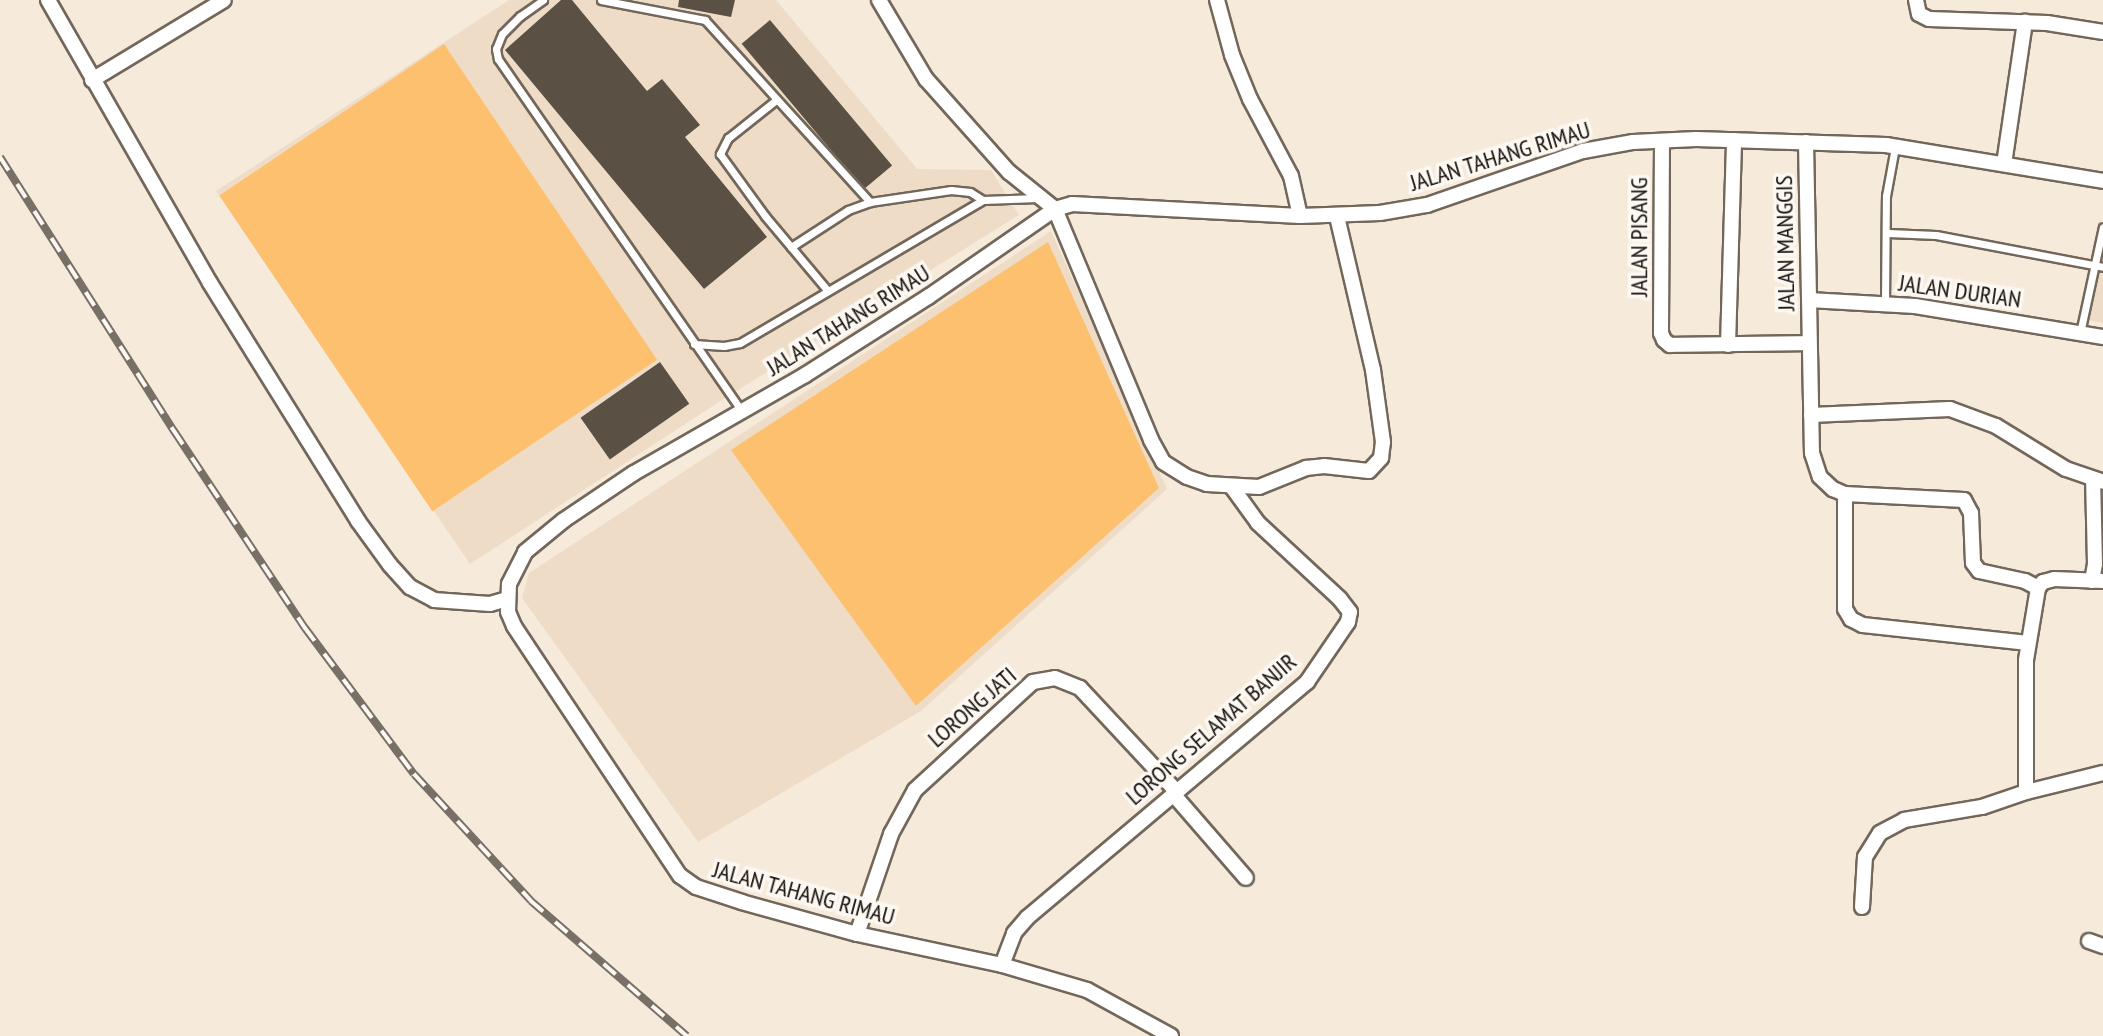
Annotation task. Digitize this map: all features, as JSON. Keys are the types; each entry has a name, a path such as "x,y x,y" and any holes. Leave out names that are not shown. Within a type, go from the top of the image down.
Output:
{"street":[{"path":"48,0 210,283 358,521 390,565 410,587 434,600 490,604 507,599"},
{"path":"92,80 224,0"},
{"path":"879,0 926,79 1009,172 1055,209 1163,462 1187,477 1232,487 1259,487 1306,468 1324,466 1369,471 1381,458 1384,442 1373,370 1337,216"},
{"path":"1217,0 1232,55 1250,99 1291,176 1300,216"},
{"path":"1916,0 1919,14 1929,19 2025,22 2103,32"},
{"path":"2004,164 2025,22"},
{"path":"1734,140 1728,345 1809,343"},
{"name":"JALAN TAHANG RIMAU","path":"1171,1036 1087,990 1002,965 857,934 695,887 680,876 514,626 507,599 517,564 533,543 635,473 743,411 928,297 1055,209 1089,203 1337,216 1427,205 1563,156 1623,144 1661,141 1734,140 1895,147 2103,181"},
{"name":"JALAN PISANG","path":"1661,141 1661,333 1670,345 1728,345"},
{"name":"JALAN MANGGIS","path":"1806,142 1812,453 1820,477 1833,489 1845,494"},
{"name":"JALAN DURIAN","path":"1809,300 1952,311 2103,337"},
{"path":"1811,415 1950,409 1996,426 2066,469 2098,481 2095,564 2097,581 2054,579 2043,582 2038,588 2028,643 2026,792"},
{"name":"LORONG SELAMAT BANJIR","path":"1002,965 1014,933 1028,917 1307,682 1348,622 1350,612 1340,599 1258,523 1232,487"},
{"path":"2028,643 1887,629 1863,625 1851,619 1845,609 1845,494 1964,500 1971,513 1970,550 1973,563 1979,571 2025,582 2038,588"},
{"name":"LORONG JATI","path":"857,934 891,834 915,790 1033,682 1055,678 1080,688 1174,792 1246,878"},
{"path":"1862,907 1866,857 1880,833 1904,820 1982,807 2026,792 2103,773"}],"lane":[{"path":"543,0 520,16 502,34 496,49 498,59 743,411"},
{"path":"601,0 705,20 870,202"},
{"path":"776,100 729,138 722,145 720,154 827,290"},
{"path":"1885,304 1888,233 1886,196 1895,147"},
{"path":"791,247 848,210 870,202 951,190 970,192 983,200"},
{"path":"694,344 724,346 740,343 983,200 1042,198"},
{"path":"2080,333 2099,266 2103,227"},
{"path":"1888,233 1936,235 2099,266"}],"shaded area":[{"path":"509,0 776,0 917,169 991,170 1019,215 722,400 470,564 216,191"},
{"path":"444,44 657,360 432,511 219,196"},
{"path":"1051,231 1167,489 921,711 698,842 522,598 529,573"},
{"path":"1048,242 1159,488 916,706 731,450"},
{"path":"2103,247 2103,323 2087,320"}],"building":[{"path":"561,0 572,0 647,91 662,79 700,125 685,137 767,237 704,289 505,50"},
{"path":"679,0 735,0 731,17 678,7"},
{"path":"770,20 892,166 864,189 742,44"},
{"path":"660,362 689,404 610,459 581,418"}],"railway":[{"path":"0,157 174,431 305,628 414,774 531,901 687,1036"}]}
